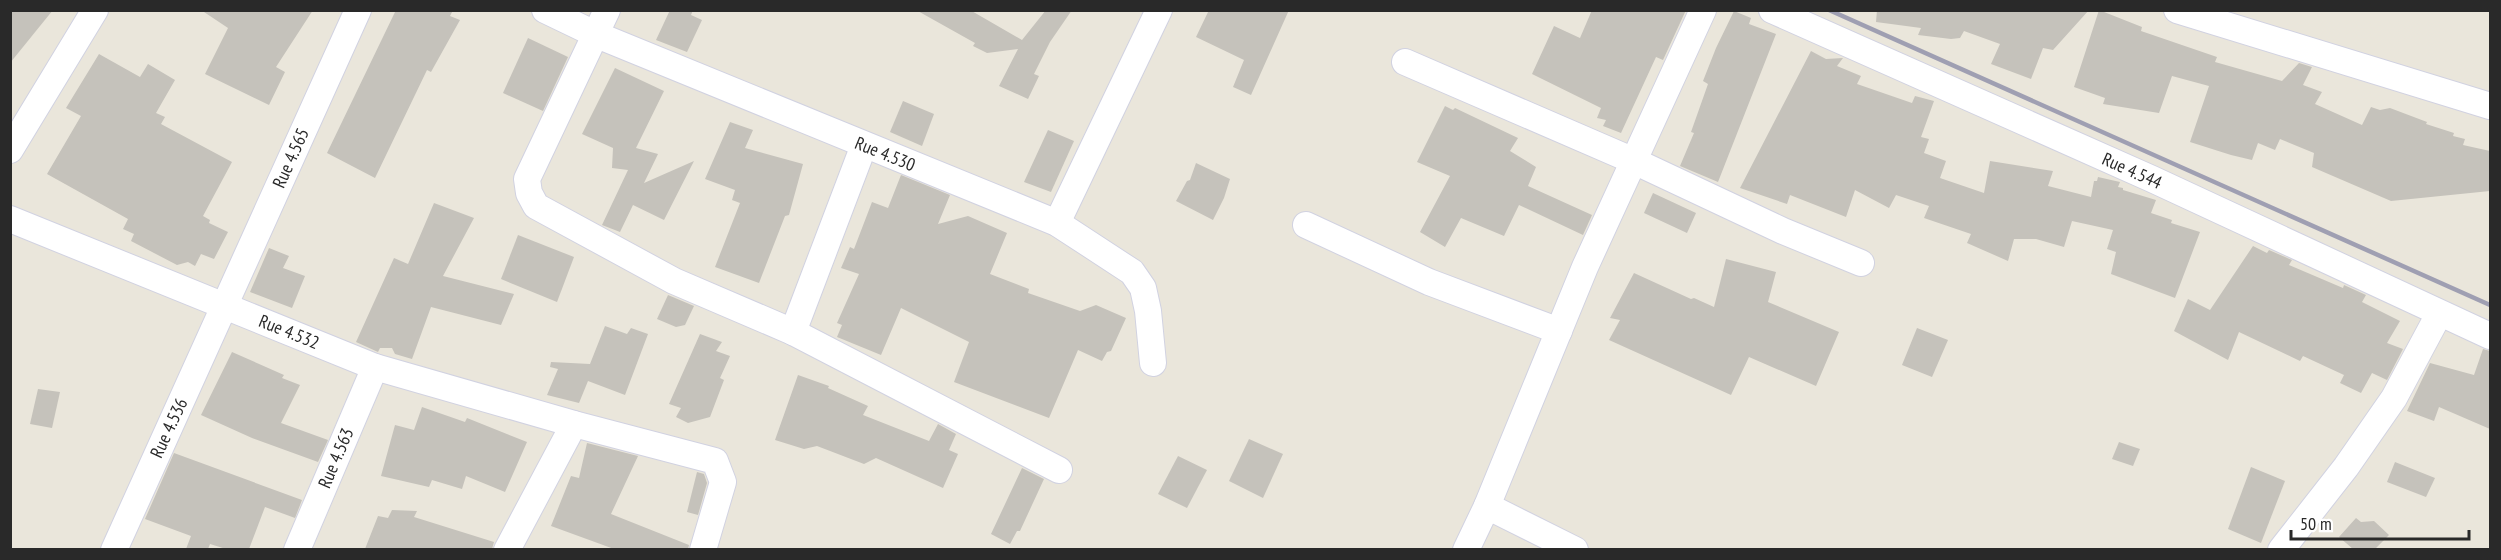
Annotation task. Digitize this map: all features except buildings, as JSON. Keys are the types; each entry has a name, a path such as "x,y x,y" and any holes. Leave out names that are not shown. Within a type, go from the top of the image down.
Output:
{"street":[{"path":"10,150 95,10"},
{"name":"Rue 4.565","path":"225,306 357,10"},
{"name":"Rue 4.530","path":"545,10 597,34 1057,224 1132,272 1143,288 1148,311 1153,363"},
{"path":"607,10 527,179 529,193 536,206 674,281 793,332 1059,470"},
{"path":"1057,224 1159,10"},
{"path":"1466,549 1487,506 1585,267 1703,10"},
{"name":"Rue 4.544","path":"1772,10 2152,179 2490,336"},
{"path":"2177,10 2490,106"},
{"path":"1405,62 1634,161 1783,231 1861,263"},
{"path":"793,332 864,145"},
{"name":"Rue 4.532","path":"10,219 375,367 574,424 715,461 723,482 703,549"},
{"path":"1306,225 1429,282 1559,331"},
{"name":"Rue 4.536","path":"114,549 225,306"},
{"path":"2280,549 2346,467 2394,398 2439,314"},
{"name":"Rue 4.563","path":"297,549 375,367"},
{"path":"507,549 574,424"},
{"path":"1487,506 1575,549"}],"railway":[{"path":"1829,10 2490,305"}]}
